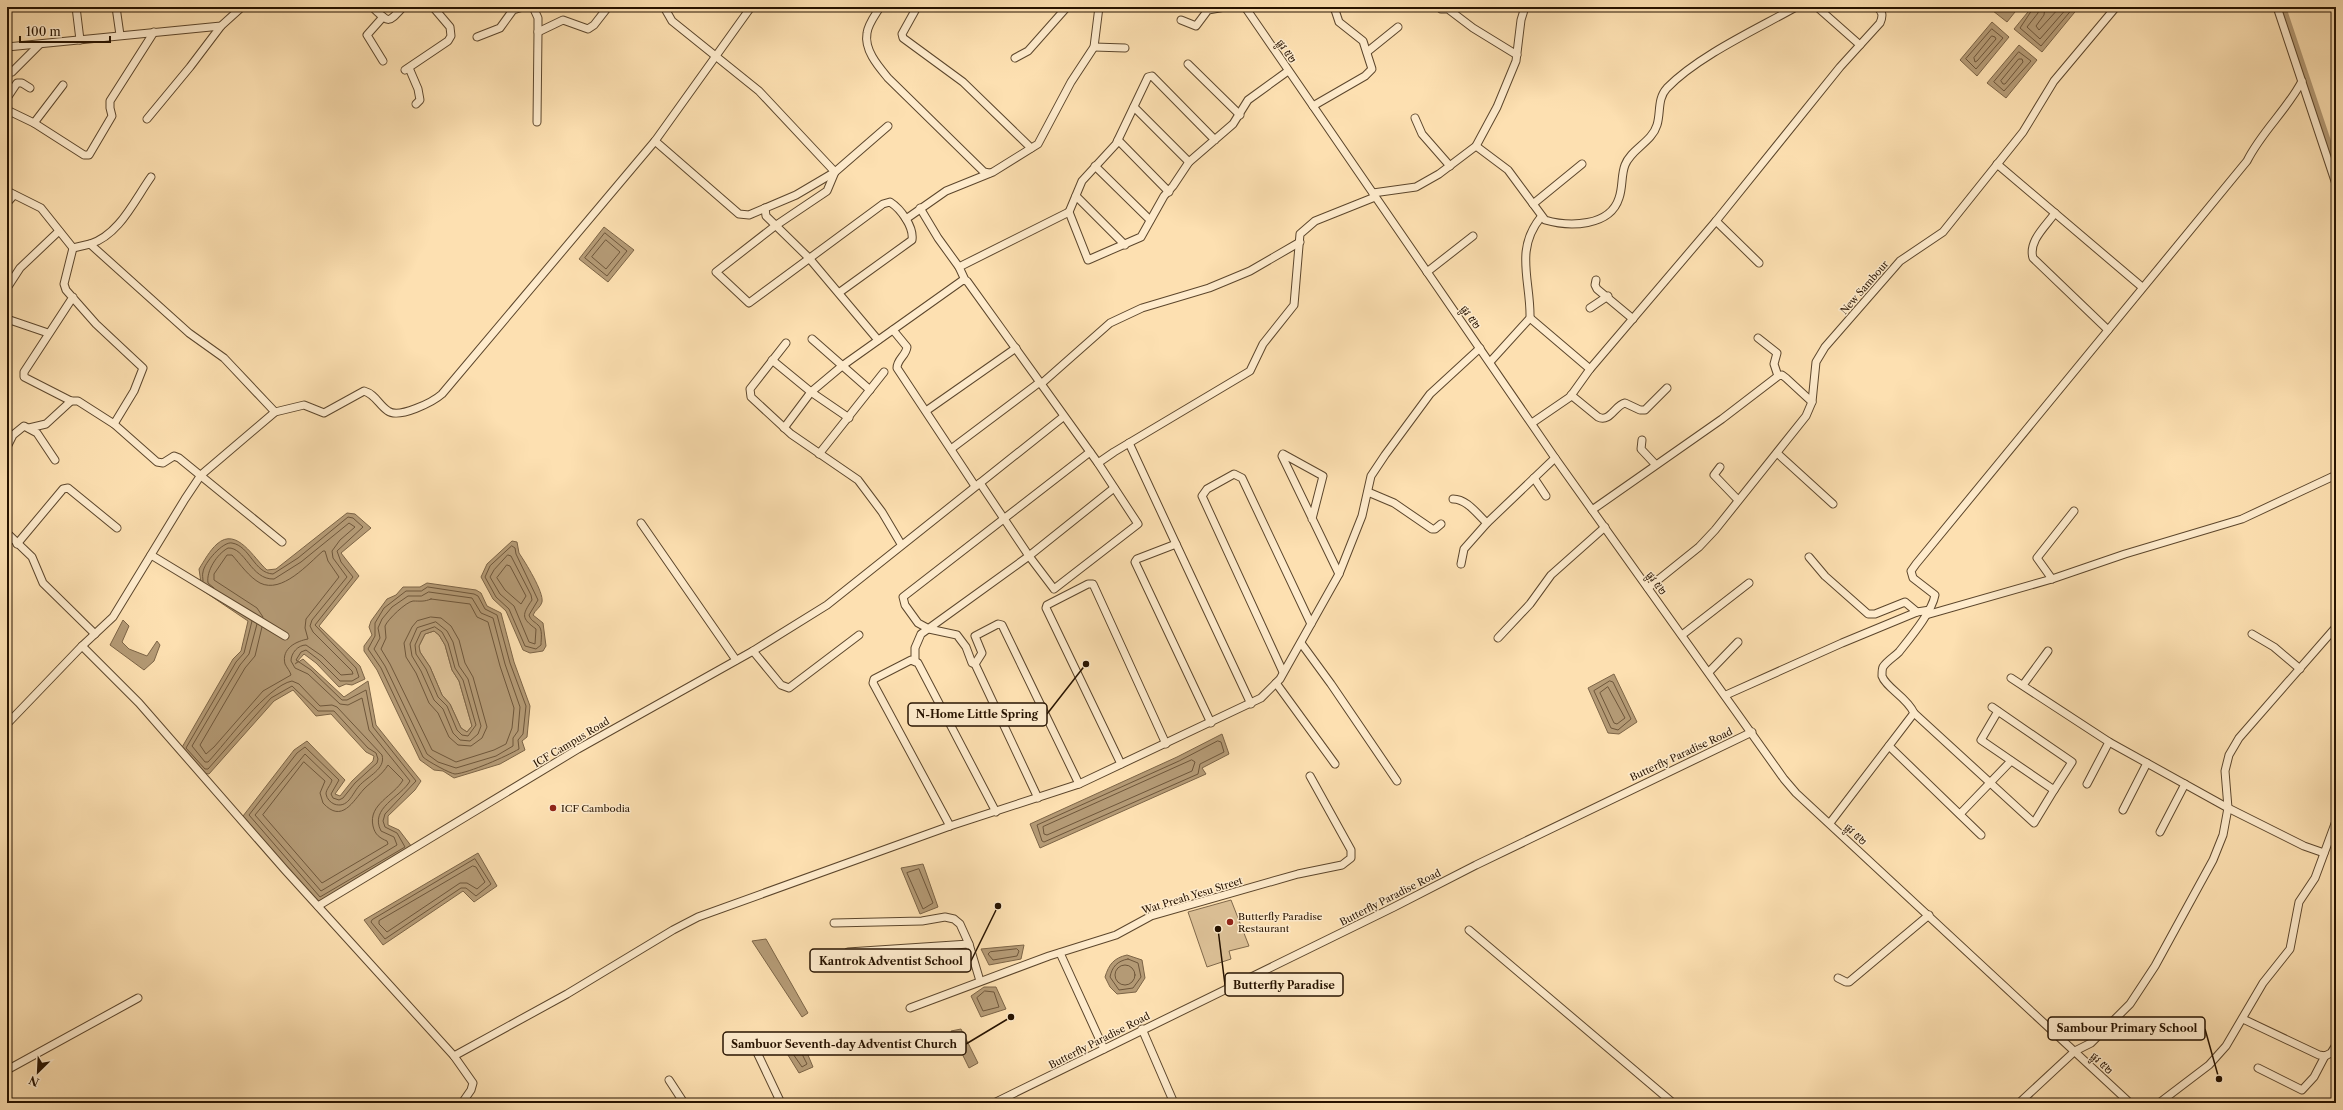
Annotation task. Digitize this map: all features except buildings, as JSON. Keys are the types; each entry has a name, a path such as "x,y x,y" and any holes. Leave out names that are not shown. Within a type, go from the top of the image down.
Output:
{"street":[{"path":"76,7 80,40"},
{"path":"116,7 120,35"},
{"path":"147,119 183,76 220,26 242,7"},
{"path":"372,7 383,17 392,19 403,7"},
{"path":"477,37 500,28 513,10 523,7"},
{"path":"533,7 538,18 536,122"},
{"path":"538,32 563,20 588,29 594,25 608,7"},
{"path":"664,7 672,21 759,91 835,172"},
{"path":"7,724 82,646 114,617 151,555 202,475 275,412 304,405 324,413 364,392 371,395 389,412 396,414 436,400 655,141 750,8 740,7"},
{"path":"880,7 867,32 867,40 875,62 888,78 984,172 989,173"},
{"path":"917,7 902,34 903,38 963,82 1031,148"},
{"path":"906,219 920,208 959,184 989,173 1038,144 1071,82 1094,47 1099,7"},
{"path":"1181,20 1196,26 1208,10 1225,7"},
{"name":"ផ្លូវ ៥២","path":"1245,7 1555,458 1796,793 2130,1103"},
{"path":"1098,464 1128,443 1250,371 1263,344 1294,304 1302,232 1315,221 1374,195 1416,187 1450,166 1476,146 1497,108 1517,55 1521,20 1525,7"},
{"path":"1476,146 1508,170 1541,217 1552,222 1592,223 1604,216 1619,199 1625,165 1654,132 1658,123 1660,101 1668,88 1710,57 1796,7"},
{"path":"1817,7 1860,45"},
{"path":"1532,423 1560,406 1571,395 1590,369 1716,221 1860,45 1880,23 1882,17 1881,11 1877,7"},
{"name":"New Sambour","path":"1648,588 1699,547 1715,530 1806,416 1812,402 1816,362 1825,347 1900,261 1943,232 2023,132 2054,81 2116,7"},
{"path":"2277,7 2336,184"},
{"path":"416,104 420,100 420,95 407,69 451,36 450,27 435,8"},
{"path":"1015,58 1028,51 1063,8"},
{"path":"1441,9 1448,9 1473,28 1517,55"},
{"path":"1313,106 1370,72 1372,65 1366,47 1358,36 1339,22 1335,10"},
{"path":"383,17 367,35 383,61"},
{"path":"7,47 220,26"},
{"path":"1367,52 1398,27"},
{"path":"7,110 34,123 75,150 89,155 111,121 112,116 110,101 154,32"},
{"path":"12,72 39,45"},
{"path":"1094,47 1125,48"},
{"path":"1188,64 1240,115"},
{"path":"1069,212 1088,260 1141,237 1164,196 1169,192 1189,162 1233,124 1248,100 1288,71"},
{"path":"959,267 1069,212 1082,181 1118,140 1148,76 1152,76 1215,140"},
{"path":"2054,790 1980,740 1995,709 2072,762 2034,823 1914,713 1910,703 1886,684 1882,676 1883,668 1898,652 1928,612 1935,595 1914,578 1911,571 2124,312 2142,287 2173,253 2247,161 2256,144 2294,97 2302,81"},
{"path":"7,98 16,83 22,83 30,88"},
{"path":"34,123 63,85"},
{"path":"1134,107 1189,162"},
{"path":"1415,118 1422,134 1450,166"},
{"path":"655,141 738,214 749,215 777,202 796,196 835,172 888,126"},
{"path":"1118,140 1169,192"},
{"path":"1533,204 1582,164"},
{"path":"1997,164 2142,287"},
{"path":"1095,166 1150,220"},
{"path":"835,172 827,191 775,226 716,272 749,303 887,202 894,205 906,219 912,240 840,292"},
{"path":"73,248 104,239 114,231 151,177"},
{"path":"7,191 41,208 73,248"},
{"path":"7,203 14,195"},
{"path":"1076,196 1125,245"},
{"path":"765,208 766,216 809,258 840,292 878,340"},
{"path":"893,330 907,347 905,354 897,364 897,368 951,449 1054,589 1136,527 1138,521 971,284 965,280 959,267 938,238 920,208"},
{"path":"2056,213 2033,243 2031,252 2033,258 2108,330"},
{"path":"1541,217 1532,229 1524,260 1530,318 1590,369"},
{"path":"1716,221 1759,263"},
{"path":"7,288 20,268 59,231"},
{"path":"1427,272 1473,236"},
{"path":"951,449 1041,383 1110,323 1142,308 1209,288 1250,271 1300,242"},
{"path":"90,244 189,332 224,358 275,412"},
{"path":"73,248 64,284 96,324 143,368 134,391 114,424"},
{"path":"784,428 811,392 842,366 962,280 965,280"},
{"path":"1596,280 1595,286 1633,319"},
{"path":"1590,308 1608,296"},
{"path":"73,297 48,333 24,372 24,377 71,401 78,401 114,424 157,462 163,463 174,456 202,475 282,542"},
{"path":"1490,362 1530,318"},
{"path":"7,319 48,333"},
{"path":"1758,338 1777,353 1774,364 1778,376"},
{"path":"812,339 870,390"},
{"path":"786,344 750,389 750,393 784,428 858,480 901,544"},
{"path":"926,411 1016,348"},
{"path":"454,1056 567,994 673,930 698,917 950,826 1079,784 1211,723 1261,698 1276,683 1283,672 1301,643 1310,624 1339,574 1362,516 1371,476 1399,433 1430,394 1480,348"},
{"path":"772,360 811,392 849,418"},
{"path":"819,454 884,372"},
{"path":"1592,510 1655,464 1722,419 1778,376 1782,375 1786,378 1812,402"},
{"path":"1571,395 1598,417 1604,419 1621,404 1625,403 1640,410 1644,410 1667,388"},
{"path":"29,428 46,424 71,401"},
{"name":"ICF Campus Road","path":"318,906 578,749 753,651 827,605 901,544 1064,417"},
{"path":"7,447 19,430 24,426 37,433 55,460"},
{"path":"1642,440 1641,449 1655,464"},
{"path":"1128,443 1251,704"},
{"path":"1038,798 975,664 972,663 966,647 957,636 929,629 913,618 903,601 905,594 1004,520 1090,452"},
{"path":"1777,453 1833,504"},
{"path":"1312,519 1323,476 1283,454 1282,456 1312,519 1339,574"},
{"path":"1461,564 1464,549 1487,523 1555,458"},
{"path":"1720,467 1714,475 1738,500"},
{"path":"1283,672 1202,496 1208,488 1234,474 1242,478 1310,624"},
{"path":"1726,695 1842,643 1917,612 1928,612 2052,579 2125,554 2242,519 2336,475"},
{"path":"1534,478 1546,496"},
{"path":"17,544 63,489 68,488 117,528"},
{"path":"996,812 915,660 914,653 918,640 929,629 1029,556 1114,488"},
{"path":"1368,492 1394,504 1432,529 1435,529 1441,524"},
{"path":"1453,499 1460,499 1465,502 1487,523"},
{"path":"2052,579 2037,558 2074,512"},
{"path":"641,524 736,660"},
{"path":"1498,638 1530,604 1550,575 1605,527"},
{"path":"8,536 36,562 43,583 95,634"},
{"path":"1176,544 1154,551 1135,562 1211,723"},
{"path":"151,555 286,636"},
{"path":"1809,557 1825,576 1868,614 1875,614 1905,602 1917,612"},
{"path":"1682,635 1749,583"},
{"path":"1121,764 1046,608 1047,605 1088,584 1093,584 1166,744"},
{"path":"975,664 982,652 975,636 1001,624 1079,784"},
{"path":"2019,1103 2075,1051 2091,1042 2130,1004 2155,966 2214,860 2223,835 2228,808 2225,771 2232,749 2239,738 2336,627"},
{"path":"2252,634 2274,647 2300,669"},
{"path":"753,651 776,680 785,688 790,688 859,635"},
{"path":"1709,672 1738,642"},
{"path":"1301,643 1331,684 1397,781"},
{"path":"82,646 139,703 318,906 454,1056 473,1083 471,1090 462,1103"},
{"path":"2022,685 2048,651"},
{"path":"915,660 911,660 874,679 873,683 950,826"},
{"path":"2011,678 2109,742 2228,808 2304,846 2324,853"},
{"path":"1276,683 1335,764"},
{"path":"1830,823 1914,713"},
{"name":"Butterfly Paradise Road","path":"994,1103 1142,1029 1394,907 1476,864 1752,732"},
{"path":"2087,784 2109,742"},
{"path":"1889,746 1981,835"},
{"path":"1960,814 2011,761"},
{"path":"2123,810 2147,763"},
{"name":"Wat Preah Yesu Street","path":"910,1008 980,981 1116,935 1151,916 1298,874 1342,866 1351,858 1351,850 1310,776"},
{"path":"2160,832 2185,784"},
{"path":"2159,1103 2209,1065 2226,1046 2263,983 2290,949 2299,902 2315,878 2336,821"},
{"path":"1838,978 1849,982 1929,915"},
{"path":"834,923 922,921 945,917 954,919 960,924 970,944 980,981"},
{"path":"1469,930 1673,1103"},
{"path":"848,952 970,944"},
{"path":"1060,953 1104,1049"},
{"path":"7,1070 138,998"},
{"path":"2243,1019 2319,1055 2325,1056"},
{"path":"1142,1029 1174,1103"},
{"path":"753,1044 781,1103"},
{"path":"2258,1068 2302,1090 2314,1077 2325,1056 2331,1053 2336,1045"},
{"path":"669,1080 681,1102"}],"shaded area":[{"path":"434,631 439,635 445,645 452,670 459,681 472,726 467,732 461,728 450,704 442,695 430,667 420,652 419,646 425,634"},
{"path":"1231,900 1249,946 1229,951 1231,959 1207,967 1188,912"}],"water":[{"path":"1988,7 2019,7 2007,22"},
{"path":"2032,7 2079,7 2042,52 2014,29"},
{"path":"1992,22 2009,37 1977,76 1960,60"},
{"path":"2019,45 2037,60 2006,98 1987,83"},
{"path":"604,227 634,250 608,282 579,259"},
{"path":"347,513 355,514 371,528 341,553 359,576 319,626 360,666 365,679 352,685 346,684 339,687 316,663 304,654 295,664 303,659 344,697 368,681 376,725 421,781 415,790 388,816 388,825 399,830 412,847 318,903 243,816 294,750 307,741 345,780 335,794 340,796 352,781 373,761 374,756 366,752 331,714 316,716 293,690 274,701 209,774 203,773 181,749 233,659 241,651 248,621 202,590 199,569 210,552 224,539 231,539 238,541 245,546 267,570 276,569"},
{"path":"512,541 517,542 519,553 534,577 542,597 541,604 533,615 543,623 546,646 543,651 530,653 523,650 506,611 493,599 481,577 487,564"},
{"path":"427,583 476,590 481,593 487,606 501,613 514,662 530,706 527,737 522,741 525,750 500,764 454,778 443,771 434,770 420,760 377,670 364,651 364,646 372,635 369,627 371,621 387,599 396,595 403,587 420,587","holes":["434,631 439,635 445,645 452,670 459,681 472,726 467,732 461,728 450,704 442,695 430,667 420,652 419,646 425,634"]},
{"path":"123,620 129,626 122,642 129,649 147,656 157,641 160,645 154,661 144,670 110,645"},
{"path":"1614,674 1637,722 1619,734 1608,733 1588,688"},
{"path":"1222,734 1229,754 1202,768 1206,774 1040,848 1030,824 1177,757"},
{"path":"478,853 497,886 474,902 463,891 383,945 364,920"},
{"path":"923,864 938,907 920,914 901,868"},
{"path":"766,939 808,1013 802,1017 752,941"},
{"path":"1024,945 1021,959 989,965 981,949"},
{"path":"1127,955 1142,960 1145,978 1136,992 1117,994 1110,987 1105,977 1108,968 1115,960"},
{"path":"984,987 996,987 1006,1009 981,1017 971,996"},
{"path":"961,1029 978,1063 969,1068 951,1031"},
{"path":"803,1043 813,1067 799,1073 783,1047"}],"waterway":[{"path":"2283,7 2336,165"}],"place":[{"name":"N-Home Little Spring","path":"1086,664"},
{"name":"ICF Cambodia","path":"553,808"},
{"name":"Kantrok Adventist School","path":"998,906"},
{"name":"Butterfly Paradise Restaurant","path":"1230,922"},
{"name":"Butterfly Paradise","path":"1218,929"},
{"name":"Sambuor Seventh-day Adventist Church","path":"1011,1017"},
{"name":"Sambour Primary School","path":"2219,1079"}]}
